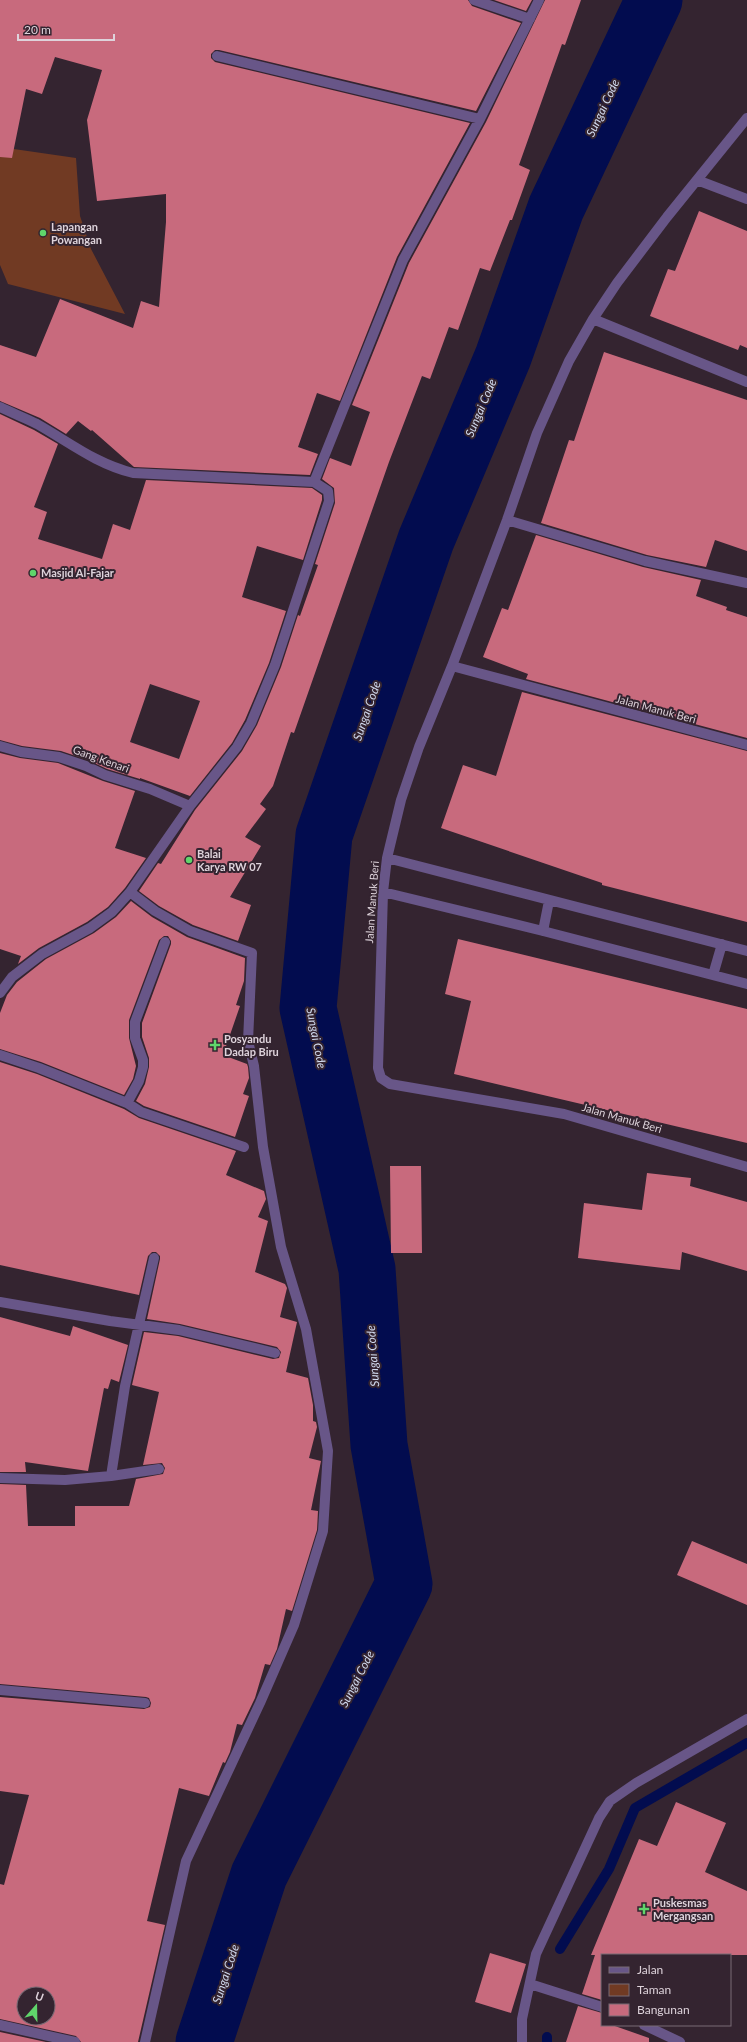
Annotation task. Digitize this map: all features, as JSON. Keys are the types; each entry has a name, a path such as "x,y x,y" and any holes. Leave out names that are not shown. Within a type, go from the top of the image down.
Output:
{"street":[{"path":"474,0 530,19"},
{"path":"314,482 403,260 480,119 539,0"},
{"path":"217,56 480,119"},
{"path":"452,666 507,520 537,433 568,362 593,319 617,284 747,118"},
{"path":"697,180 747,200"},
{"path":"593,319 747,382"},
{"path":"0,407 36,424 85,454 113,468 133,473 314,482 328,491 329,500 275,665 251,723 237,747 190,806 130,892 112,912 90,928 42,954 12,977 0,993"},
{"path":"507,520 645,561 747,583"},
{"name":"Jalan Manuk Beri","path":"747,745 452,666 419,747 401,800 387,858 383,892 378,1068 381,1078 390,1084 406,1088 564,1114 747,1167"},
{"name":"Gang Kenari","path":"0,746 21,752 59,757 86,766 105,775 150,789 190,806"},
{"path":"387,858 747,951"},
{"path":"130,892 155,911 190,931 252,953 248,1041 254,1066 263,1147 280,1247 306,1329 328,1451 323,1531 303,1596 294,1624 260,1703 186,1861 145,2042"},
{"path":"383,892 543,931 747,984"},
{"path":"543,931 549,900"},
{"path":"127,1103 139,1081 143,1067 143,1060 135,1038 135,1022 165,942"},
{"path":"713,976 722,944"},
{"path":"0,1055 39,1068 127,1103 141,1112 244,1147"},
{"path":"111,1476 125,1386 154,1258"},
{"path":"0,1302 110,1321 179,1330 275,1352"},
{"path":"0,1478 65,1480 111,1476 159,1469"},
{"path":"0,1690 145,1703"},
{"path":"522,2042 522,2019 536,1954 599,1818 610,1801 636,1783 747,1719"},
{"path":"530,1984 601,2007"},
{"path":"0,2025 75,2042"},
{"path":"646,2026 680,2042"}],"green space":[{"name":"Lapangan Powangan","path":"0,147 76,158 80,216 91,249 125,314 8,284 0,265"}],"building":[{"path":"0,0 468,0 472,6 521,23 476,111 219,50 215,50 211,54 211,58 215,62 470,123 397,257 340,401 317,393 298,447 318,454 310,475 134,467 92,430 91,431 78,421 66,434 40,418 0,401 0,345 36,357 60,299 133,328 141,301 159,307 166,222 166,194 97,201 87,120 102,70 55,57 42,94 26,89 12,158 0,157"},
{"path":"494,0 532,0 526,11"},
{"path":"545,0 581,0 565,45 562,44 519,165 530,170 512,220 510,220 490,271 480,268 458,330 449,327 430,379 422,376 389,462 294,733 291,732 273,786 260,804 266,809 245,837 261,846 230,897 251,905 238,941 193,925 159,906 139,891 158,863 161,864 195,810 242,751 257,725 281,667 298,615 300,616 318,565 315,564 335,503 334,488 322,479 330,458 351,466 370,412 352,405 409,263 486,122"},
{"path":"699,211 747,231 747,348 740,345 738,350 650,316 668,269 675,271"},
{"path":"604,352 747,400 747,551 715,540 706,567 647,555 541,523 569,440 574,441"},
{"path":"0,414 34,430 58,444 34,507 47,512 38,539 102,559 113,524 130,530 146,480 312,488 322,495 322,500 303,560 257,546 242,597 286,611 269,663 245,720 232,743 190,796 140,778 107,769 88,760 61,751 22,746 0,740","holes":["150,684 200,701 179,759 130,742"]},
{"path":"536,535 643,567 701,580 696,596 727,607 726,610 747,617 747,738 526,679 528,674 483,657 502,608 508,610"},
{"path":"522,692 747,751 747,922 602,885 602,883 441,828 463,765 496,776"},
{"path":"0,753 20,758 58,763 103,781 135,791 115,848 146,858 125,888 108,907 87,922 39,948 18,964 21,956 0,949"},
{"path":"131,901 152,917 187,937 245,958 244,981 236,1005 240,1006 223,1055 247,1064 248,1067 249,1078 243,1094 249,1096 235,1137 144,1106 136,1101 145,1084 149,1067 149,1058 142,1037 142,1023 171,944 168,936 164,936 159,940 129,1020 129,1038 136,1066 133,1079 124,1095 41,1062 0,1049 0,1013 7,995 17,982 46,959 94,933 116,917"},
{"path":"458,939 747,1009 747,1143 454,1074 471,1001 445,994"},
{"path":"0,1062 37,1074 124,1109 139,1118 236,1151 226,1175 264,1191 266,1199 258,1217 268,1221 255,1272 285,1284 287,1288 280,1317 297,1322 286,1372 308,1378 313,1405 313,1421 316,1422 317,1427 309,1458 321,1461 311,1510 318,1511 317,1530 292,1611 286,1609 277,1649 270,1665 265,1664 255,1698 242,1725 237,1724 230,1752 225,1763 223,1762 209,1796 179,1788 147,1921 165,1925 138,2042 81,2042 76,2036 31,2026 56,2026 56,1986 16,1986 16,2023 0,2019 0,1884 4,1885 29,1795 0,1791 0,1697 144,1709 150,1707 151,1703 149,1698 146,1697 0,1684 0,1484 26,1485 28,1526 75,1526 75,1506 129,1506 136,1479 163,1474 165,1468 162,1463 143,1465 159,1392 132,1385 144,1332 178,1336 273,1359 279,1358 281,1352 277,1347 180,1324 147,1319 160,1259 160,1256 156,1252 152,1252 148,1256 139,1295 0,1265"},
{"path":"390,1166 421,1166 422,1253 391,1253"},
{"path":"647,1173 691,1178 690,1186 747,1202 747,1271 682,1252 680,1270 578,1258 584,1203 642,1210"},
{"path":"0,1317 70,1336 73,1326 128,1345 119,1382 111,1379 108,1389 104,1388 88,1471 25,1462 26,1472 0,1472"},
{"path":"692,1541 747,1564 747,1605 677,1575"},
{"path":"676,1802 726,1823 705,1872 747,1891 747,1955 601,1954 601,2000 582,1994 595,1955 591,1955 639,1839 657,1846"},
{"path":"490,1953 526,1964 511,2013 475,2002"},
{"path":"578,2006 601,2013 601,2026 615,2026 649,2038 649,2042 566,2042"},
{"path":"0,2032 46,2042 0,2042"}],"waterway":[{"name":"Sungai Code","path":"204,2042 259,1875 404,1584 379,1445 367,1269 308,1008 324,835 426,540 503,357 556,208 654,0"},
{"path":"560,1949 609,1869 635,1808 747,1743"},
{"path":"547,2037 547,2042"}],"place":[{"name":"Lapangan Powangan","path":"43,233"},
{"name":"Masjid Al-Fajar","path":"33,573"},
{"name":"Balai Karya RW 07","path":"189,860"},
{"name":"Posyandu Dadap Biru","path":"215,1045"},
{"name":"Puskesmas Mergangsan","path":"644,1909"}]}
